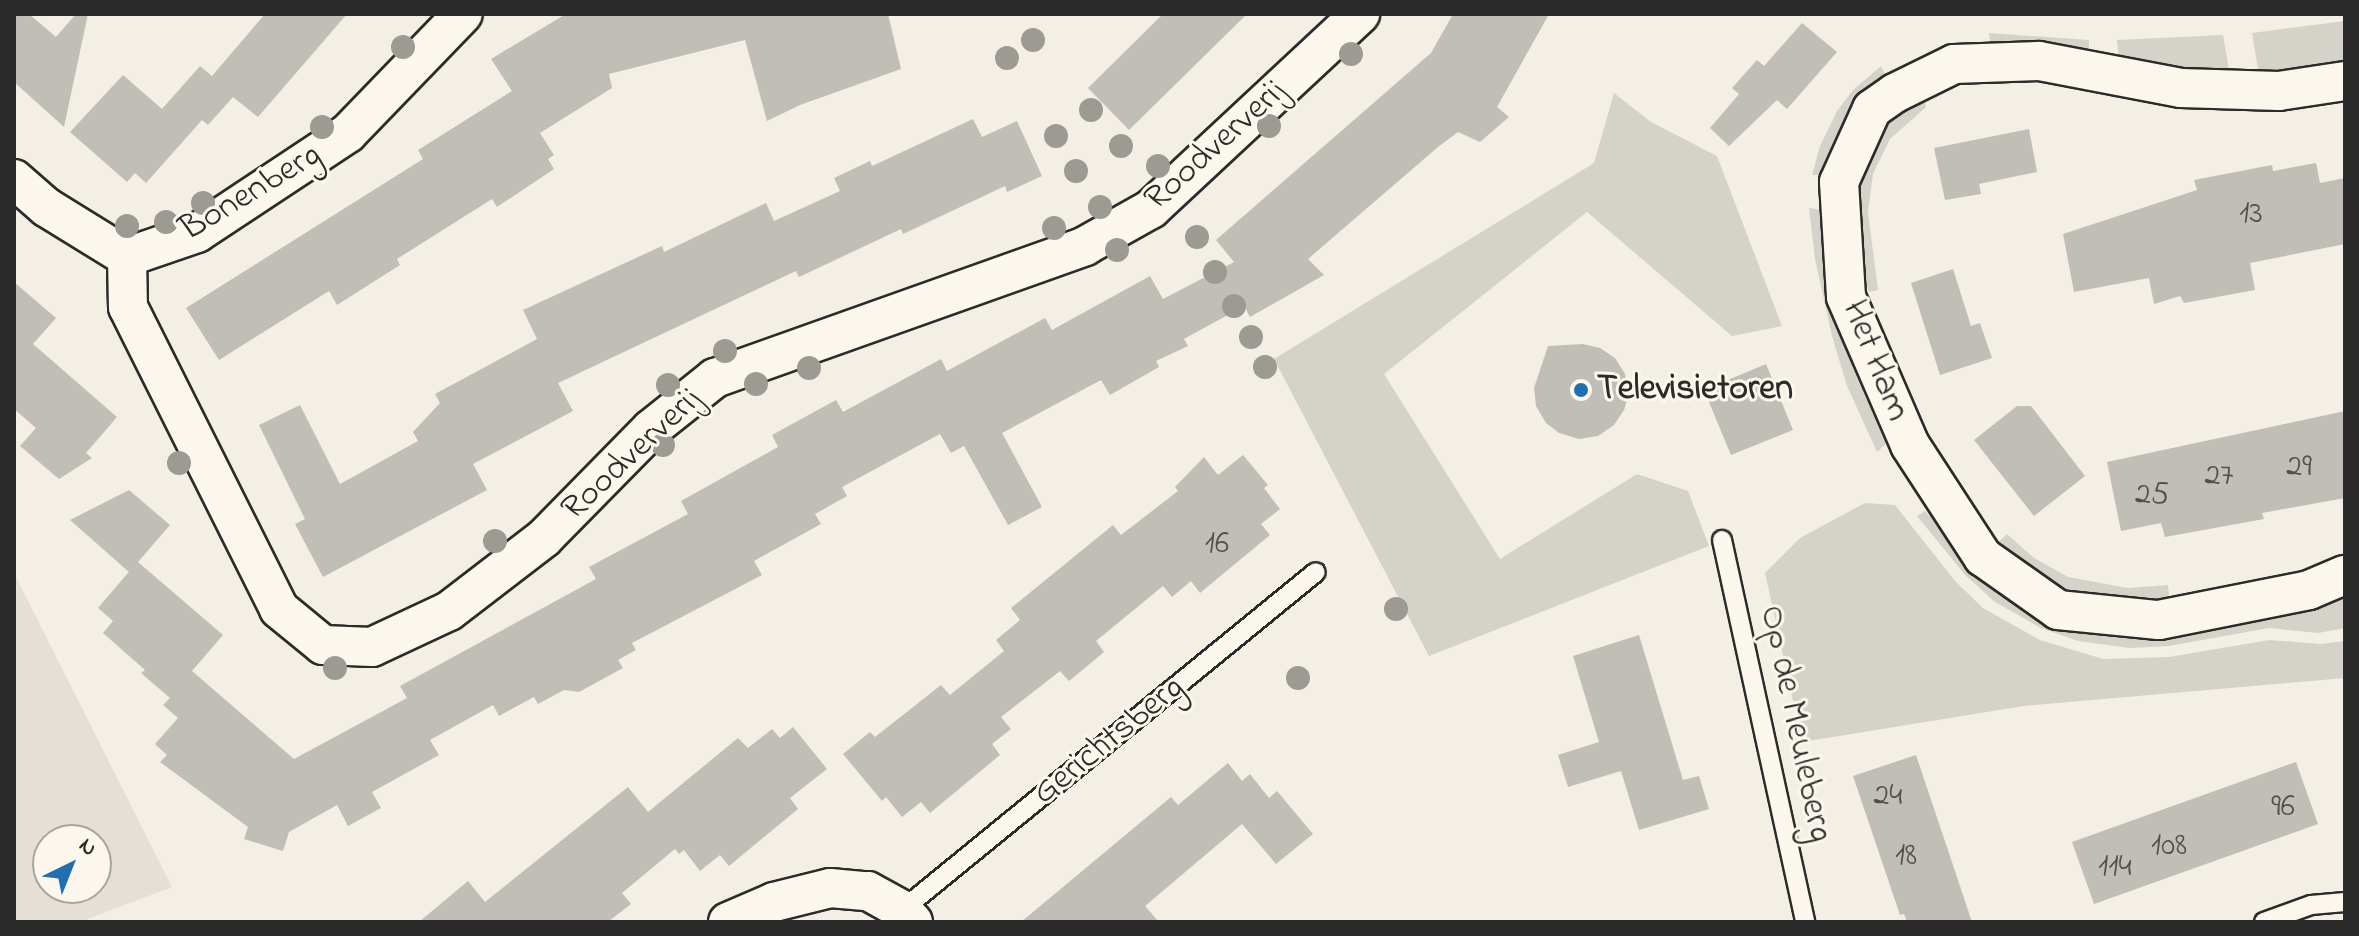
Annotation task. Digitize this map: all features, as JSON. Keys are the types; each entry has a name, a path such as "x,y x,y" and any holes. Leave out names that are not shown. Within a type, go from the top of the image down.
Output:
{"street":[{"name":"Bonenberg","path":"127,257 197,233 348,133 463,14"},
{"name":"Roodververij","path":"127,257 128,307 279,609 323,645 372,647 449,611 544,538 651,429 715,378 1085,246 1151,209 1360,14"},
{"name":"Het Ham","path":"2345,81 2279,91 2181,88 2039,61 1954,64 1895,93 1872,109 1839,182 1846,297 1910,445 1983,557 2058,610 2159,620 2309,590 2345,575"},
{"path":"14,179 46,207 127,257"},
{"name":"Gerichtsberg","path":"728,922 774,902 830,888 868,891 908,916"}],"lane":[{"name":"Op de Meuleberg","path":"1722,540 1805,922"},
{"name":"Gerichtsberg","path":"908,916 1316,572"},
{"path":"2264,922 2311,905 2345,902"}],"shaded area":[{"path":"2345,21 2345,67 2259,75 2252,33"},
{"path":"1989,33 2089,40 2089,52 1991,47"},
{"path":"2223,35 2230,75 2226,78 2119,58 2117,40"},
{"path":"1881,66 1886,77 1853,109 1840,132 1825,175 1812,175 1820,146 1837,111 1853,90"},
{"path":"1614,93 1651,122 1717,156 1782,326 1732,336 1587,212 1384,374 1500,559 1637,474 1688,491 1709,546 1429,656 1274,359 1594,163"},
{"path":"1923,93 1926,107 1890,139 1873,174 1868,213 1878,290 1869,292 1862,270 1856,191 1879,129 1897,109"},
{"path":"1809,208 1822,210 1830,276 1852,366 1886,444 1877,452 1847,386 1832,336 1815,259"},
{"path":"1865,503 1895,505 1955,581 1983,608 2040,640 2103,659 2169,657 2269,640 2321,644 2345,641 2345,678 2024,706 1802,742 1765,573 1800,538"},
{"path":"1925,511 1971,562 2039,613 2345,593 2345,628 2318,633 2269,628 2169,646 2130,648 2078,641 2041,628 1995,602 1966,576 1917,516"},
{"path":"2007,534 2034,558 2068,577 2128,588 2168,585 2169,595 2166,598 2120,601 2068,590 2044,580 2011,557 1997,543"},
{"path":"14,573 172,887 80,922 14,922"}],"building":[{"path":"14,14 29,14 56,37 76,14 88,14 64,127 14,82"},
{"path":"265,14 347,14 258,117 233,97 208,125 202,120 146,183 135,173 127,182 70,132 123,75 162,109 200,66 212,76"},
{"path":"566,14 888,14 901,69 800,105 767,121 745,40 609,74 612,88 540,133 554,155 548,159 554,169 497,207 492,199 397,259 400,265 337,305 329,291 219,360 186,308 423,159 418,150 512,91 491,59"},
{"path":"1163,14 1247,14 1129,130 1088,88"},
{"path":"1453,14 1549,14 1497,107 1509,117 1480,142 1458,132 1438,147 1308,259 1324,275 1250,317 1244,306 1184,339 1188,346 1156,361 1159,367 1110,395 1101,380 1002,433 1042,507 1008,525 964,446 951,453 940,434 842,487 847,496 815,514 821,524 754,561 762,575 632,643 636,650 618,660 623,668 579,692 564,690 538,704 534,697 499,716 493,705 430,740 439,755 372,792 381,808 348,826 337,805 289,832 283,851 244,839 248,827 160,762 167,755 155,744 178,718 163,705 170,698 141,673 145,670 103,633 113,621 98,608 129,572 70,520 129,490 170,525 138,562 223,635 192,671 294,759 407,698 400,686 596,579 589,567 688,514 681,501 778,447 772,435 836,400 843,412 941,359 947,371 1045,318 1052,330 1150,276 1163,299 1234,262 1216,240 1431,53"},
{"path":"1802,23 1837,52 1787,109 1777,100 1729,146 1710,128 1739,94 1732,88 1757,60 1764,66"},
{"path":"973,119 982,137 1017,121 1042,176 1007,192 1005,186 903,234 901,229 799,277 796,271 558,383 573,411 473,464 487,490 323,577 295,524 305,519 259,425 300,405 340,484 418,441 413,432 440,403 435,394 537,339 523,310 662,246 664,252 766,203 774,221 840,191 834,178 870,161 872,166"},
{"path":"2029,129 2037,172 1979,184 1981,194 1945,200 1934,148"},
{"path":"2316,163 2320,183 2345,178 2345,244 2250,263 2255,290 2184,303 2180,296 2154,304 2149,278 2074,292 2063,234 2197,190 2194,180 2272,165 2273,171"},
{"path":"1953,269 1971,326 1980,323 1992,358 1940,375 1911,283"},
{"path":"14,282 56,318 33,344 117,417 86,453 92,458 59,479 20,446 36,428 14,409"},
{"name":"Televisietoren","path":"1583,344 1600,348 1615,358 1625,374 1629,393 1624,410 1614,425 1598,436 1579,439 1559,433 1546,423 1536,406 1534,388 1548,346"},
{"path":"1766,364 1793,430 1731,455 1704,390"},
{"path":"2017,406 2031,406 2085,476 2034,516 1974,440"},
{"path":"2345,411 2345,498 2262,513 2264,519 2165,537 2161,523 2121,531 2107,462"},
{"path":"1243,455 1268,485 1264,488 1280,509 1261,524 1270,535 1200,593 1191,581 1172,597 1163,586 1096,641 1104,652 1069,681 1060,671 1001,717 1011,729 992,744 1000,755 930,813 921,802 902,817 886,797 882,801 843,754 870,732 875,737 941,685 950,695 1004,651 996,640 1020,620 1011,608 1113,525 1121,535 1178,491 1175,487 1204,457 1218,475"},
{"path":"1639,635 1683,780 1699,776 1709,809 1639,830 1621,771 1568,787 1558,755 1599,742 1573,656"},
{"path":"793,727 827,769 790,798 798,809 729,866 720,855 700,871 684,850 679,854 675,849 622,893 631,904 608,922 419,922 468,881 485,902 628,787 648,812 738,738 748,748 772,729 780,738"},
{"path":"1916,755 1972,922 1907,922 1904,914 1900,915 1853,776"},
{"path":"2296,762 2318,824 2094,904 2072,842"},
{"path":"1228,763 1242,781 1250,774 1269,798 1277,791 1313,834 1276,864 1242,824 1145,906 1159,922 1021,922 1171,797 1178,805"}],"place":[{"name":"Televisietoren","path":"1581,390"}]}
